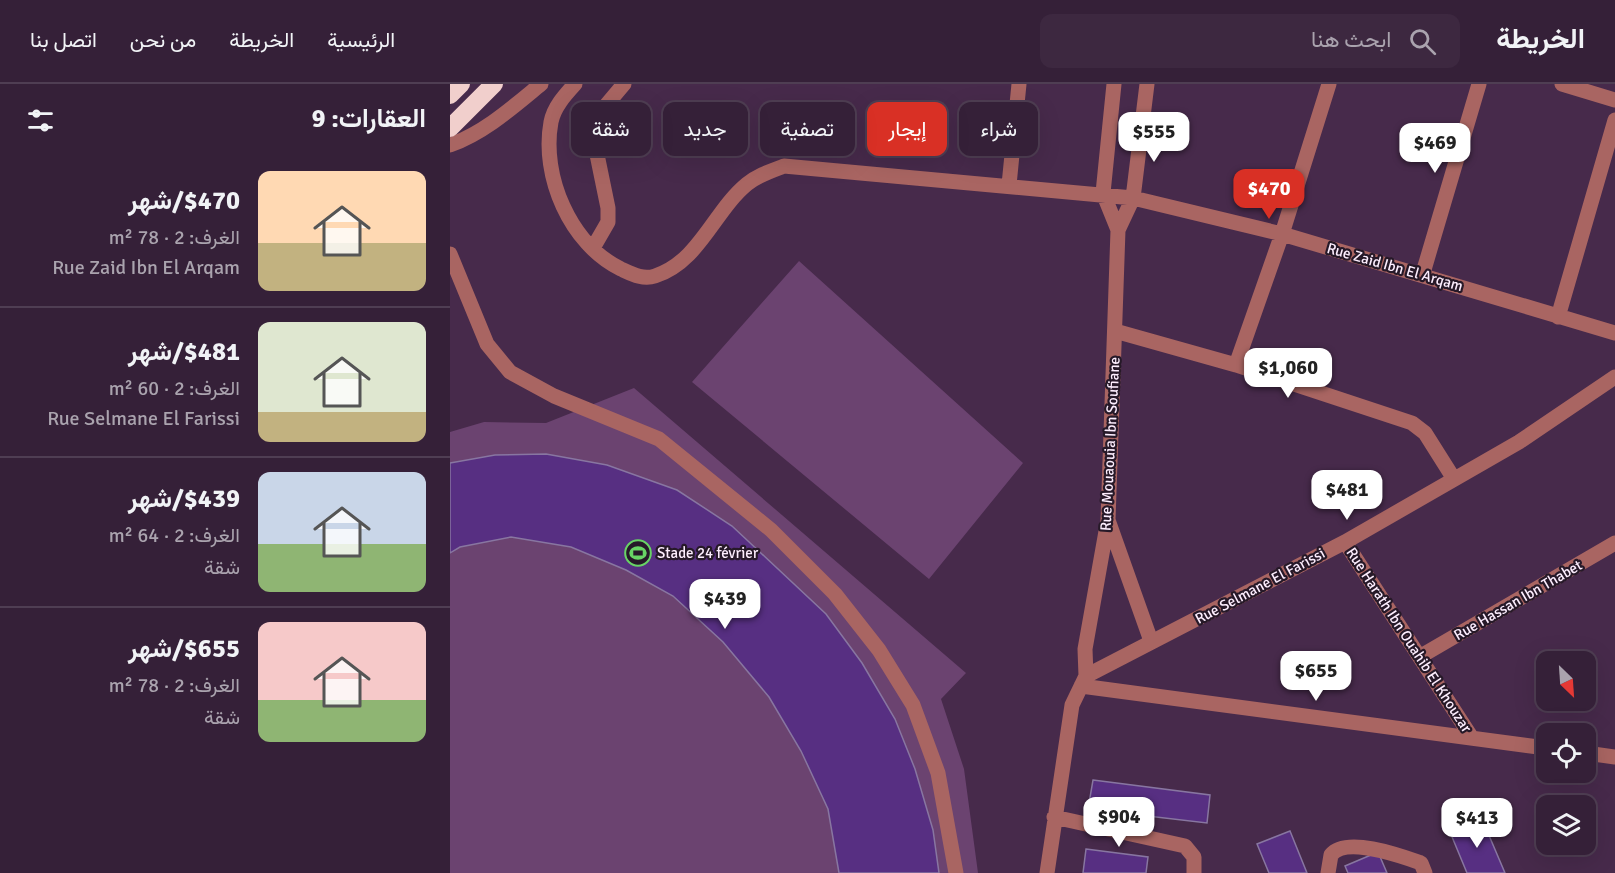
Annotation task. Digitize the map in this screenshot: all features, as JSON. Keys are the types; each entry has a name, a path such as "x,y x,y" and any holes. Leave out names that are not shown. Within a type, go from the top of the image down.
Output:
{"highway":[{"path":"450,95 461,84"},
{"path":"450,128 494,84"}],"street":[{"path":"450,145 462,141 504,114 541,84"},
{"name":"Rue Zaid Ibn El Arqam","path":"575,84 561,99 551,119 549,138 552,167 570,219 580,235 609,263 642,278 655,276 677,265 697,246 749,183 762,174 784,166 1103,193 1133,198 1282,234 1423,273 1615,333"},
{"path":"593,248 608,222 608,208 592,135 597,116 624,84"},
{"path":"1009,185 1018,84"},
{"path":"1114,84 1103,193 1118,230"},
{"name":"Rue Mouaouia Ibn Soufiane","path":"1047,873 1072,705 1084,681 1085,649 1108,520 1118,230 1133,198 1147,84"},
{"path":"1236,365 1282,234 1329,84"},
{"path":"1423,273 1479,84"},
{"path":"1562,84 1615,100"},
{"path":"1558,317 1615,120"},
{"path":"450,254 487,344 510,372 554,396 659,439 771,530 835,594 879,650 913,705 938,773 956,873"},
{"path":"1115,331 1236,365 1419,427 1454,479"},
{"name":"Rue Selmane El Farissi","path":"1084,681 1151,641 1234,601 1345,542 1519,442 1615,377"},
{"path":"1108,520 1151,641"},
{"name":"Rue Harath Ibn Ouahib El Khouzar","path":"1345,542 1472,738"},
{"name":"Rue Hassan Ibn Thabet","path":"1421,656 1614,548"},
{"path":"1084,681 1536,747"},
{"path":"1596,755 1615,758"},
{"path":"1054,817 1185,846 1194,857 1194,873"},
{"path":"1328,873 1331,855 1343,847 1382,850 1421,863 1425,873"}],"shaded area":[{"path":"799,261 1023,463 929,579 692,382"},
{"name":"Stade 24 février","path":"634,388 966,673 941,699 964,769 978,873 450,873 450,432 484,422 546,423"}],"building":[{"path":"546,454 607,465 677,490 732,526 826,614 862,663 895,719 915,769 933,830 939,873 839,873 828,809 801,751 769,697 723,642 673,596 626,570 571,547 511,537 460,547 450,553 450,463 495,455"},
{"path":"1093,780 1210,795 1207,823 1088,809"},
{"path":"1482,819 1505,873 1467,873 1450,832"},
{"path":"1290,831 1307,873 1269,873 1257,844"},
{"path":"1086,849 1148,857 1146,873 1083,873"},
{"path":"1378,852 1387,873 1348,873 1345,866"}],"place":[{"name":"Stade 24 février","path":"638,553"}]}
